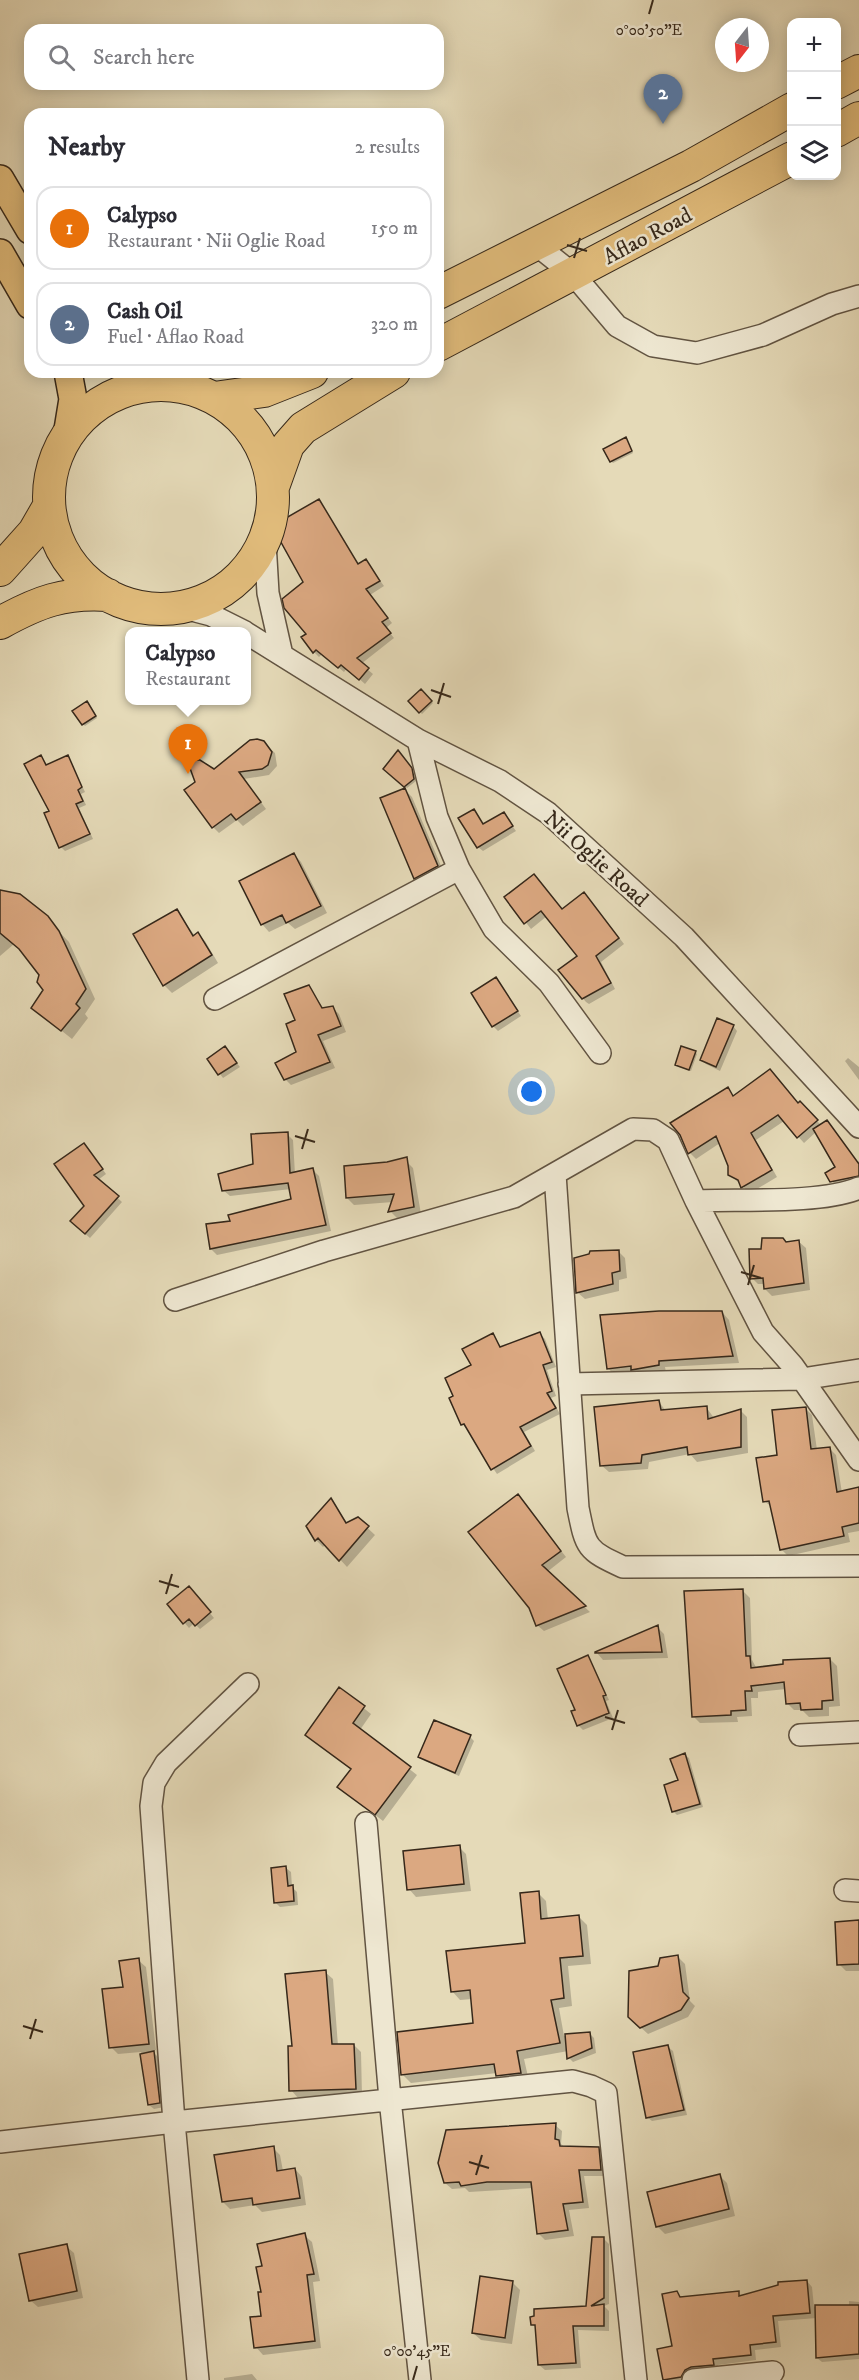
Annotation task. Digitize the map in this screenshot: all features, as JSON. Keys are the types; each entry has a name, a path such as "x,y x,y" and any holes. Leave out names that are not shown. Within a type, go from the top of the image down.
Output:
{"highway":[{"path":"841,82 859,71"},
{"name":"Aflao Road","path":"444,290 691,166 787,112"},
{"path":"841,129 859,118"},
{"name":"Aflao Road","path":"444,342 787,161"},
{"path":"0,623 52,598 80,593 108,595 143,607 180,607 215,595 245,573 265,542 272,515 273,488 267,460 255,435 244,421 214,398 152,378 107,398 78,421 67,435 52,469 49,506 52,524 67,558 79,573 108,595"},
{"path":"214,398 264,391 297,378"},
{"path":"273,488 288,445 303,428 384,378"},
{"path":"0,570 34,532 49,506"}],"main road":[{"path":"0,179 24,220"},
{"path":"0,253 24,295"},
{"path":"67,435 73,399 69,378"}],"street":[{"path":"534,243 573,274 617,326 653,346 697,353 763,335 832,304 859,296"},
{"path":"265,542 268,593 282,655"},
{"name":"Nii Oglie Road","path":"180,607 211,615 235,627"},
{"name":"Nii Oglie Road","path":"251,636 418,740 500,781 548,813 684,937 859,1127"},
{"path":"418,740 436,817 459,869 494,929 549,983 600,1053"},
{"path":"214,999 459,869"},
{"path":"175,1300 324,1251 514,1197 633,1129 653,1130 668,1140 696,1201 763,1332 802,1379 859,1460"},
{"path":"555,1174 578,1508 584,1535 594,1554 623,1567 859,1566"},
{"path":"696,1201 812,1197 849,1193 859,1188"},
{"path":"569,1384 802,1379 859,1370"},
{"path":"198,2380 174,2122 151,1806 154,1783 166,1763 248,1684"},
{"path":"800,1735 859,1732"},
{"path":"366,1822 390,2098 420,2380"},
{"path":"0,2142 390,2098 573,2082 591,2086 606,2093 636,2380"},
{"path":"693,2380 745,2377 772,2372"}],"building":[{"path":"626,437 632,451 610,462 603,449"},
{"path":"319,499 358,564 366,559 380,581 366,589 388,618 382,622 391,633 357,658 369,668 359,680 341,665 338,668 316,650 313,653 301,637 306,634 284,608 282,599 303,582 272,526"},
{"path":"421,689 432,701 419,713 408,701"},
{"path":"87,701 96,716 82,725 72,711"},
{"path":"250,740 264,741 272,752 268,765 262,769 239,772 261,802 236,820 231,814 212,828 184,790 195,782 187,760 200,760 214,769"},
{"path":"398,750 412,768 414,779 404,787 383,769"},
{"path":"41,755 46,765 68,755 82,787 78,790 83,801 76,804 90,834 59,848 44,813 49,811 24,764"},
{"path":"405,788 438,866 414,879 380,798"},
{"path":"474,809 483,824 504,812 513,826 477,848 458,818"},
{"path":"294,853 321,906 286,923 282,915 261,925 239,881"},
{"path":"534,874 562,909 584,892 619,938 596,956 611,983 582,999 558,970 577,956 541,911 524,924 504,897"},
{"path":"0,890 20,894 48,916 59,931 86,989 76,1004 80,1008 61,1031 31,1008 43,990 37,982 39,975 19,949 0,933"},
{"path":"177,909 193,936 198,932 212,955 163,986 133,934"},
{"path":"496,977 518,1011 492,1027 471,993"},
{"path":"309,985 322,1008 333,1006 341,1026 318,1035 330,1062 284,1080 275,1063 296,1052 286,1024 295,1020 284,994"},
{"path":"717,1018 734,1025 716,1067 700,1060"},
{"path":"225,1046 237,1063 218,1075 207,1059"},
{"path":"681,1046 696,1051 689,1070 675,1065"},
{"path":"770,1069 798,1103 800,1101 818,1120 797,1138 778,1115 751,1133 772,1170 741,1188 738,1180 728,1175 728,1166 716,1136 688,1154 680,1135 670,1123 728,1087 733,1096"},
{"path":"827,1120 859,1164 859,1176 830,1182 825,1173 835,1167 813,1129"},
{"path":"288,1132 290,1173 313,1168 326,1225 210,1249 206,1224 230,1221 228,1215 291,1199 288,1183 222,1191 218,1174 253,1164 251,1134"},
{"path":"84,1143 103,1169 94,1175 119,1196 85,1234 70,1221 84,1206 54,1164"},
{"path":"407,1157 414,1207 388,1212 394,1194 346,1198 344,1166 387,1162"},
{"path":"762,1238 783,1238 786,1242 799,1240 804,1283 764,1289 763,1278 750,1279 749,1249 761,1249"},
{"path":"619,1250 620,1271 612,1273 613,1284 576,1293 574,1258 589,1254 590,1251"},
{"path":"659,1311 722,1311 733,1356 659,1361 659,1365 631,1370 631,1366 607,1369 600,1315"},
{"path":"540,1332 552,1362 543,1365 552,1391 547,1393 556,1408 520,1427 531,1446 491,1470 464,1424 461,1425 449,1398 453,1396 445,1378 471,1365 462,1349 493,1333 500,1347"},
{"path":"659,1400 661,1410 707,1406 708,1419 741,1409 741,1447 688,1455 687,1447 642,1455 641,1463 600,1466 594,1407"},
{"path":"806,1407 811,1449 830,1447 837,1492 859,1487 859,1523 842,1527 844,1536 780,1550 769,1501 763,1502 756,1458 777,1455 772,1410"},
{"path":"518,1494 561,1551 542,1565 586,1606 536,1626 529,1608 468,1532"},
{"path":"331,1498 346,1523 358,1517 369,1526 339,1561 318,1538 315,1541 306,1526"},
{"path":"189,1586 211,1612 195,1626 189,1619 183,1624 167,1604"},
{"path":"743,1589 746,1656 750,1656 751,1668 783,1664 783,1660 830,1658 833,1700 822,1701 822,1709 801,1710 800,1703 786,1704 784,1682 751,1686 752,1691 745,1691 746,1710 731,1711 731,1715 692,1717 684,1591"},
{"path":"658,1625 662,1652 595,1653 595,1652"},
{"path":"588,1655 606,1695 603,1696 609,1713 577,1726 571,1711 575,1710 557,1669"},
{"path":"339,1687 365,1706 353,1723 411,1767 375,1815 337,1787 351,1769 305,1735"},
{"path":"434,1720 471,1735 455,1773 418,1757"},
{"path":"685,1753 700,1804 672,1812 664,1785 678,1780 670,1759"},
{"path":"460,1845 464,1884 407,1890 403,1851"},
{"path":"286,1866 288,1886 293,1885 294,1901 274,1903 271,1868"},
{"path":"539,1891 541,1919 579,1915 583,1956 560,1958 564,1998 551,2000 560,2043 517,2051 521,2073 496,2076 494,2064 401,2075 397,2032 473,2023 470,1990 451,1992 446,1951 525,1943 520,1893"},
{"path":"859,1920 859,1964 837,1965 835,1922"},
{"path":"678,1955 683,1992 689,1998 681,2010 640,2028 628,2017 629,1971 658,1966 660,1958"},
{"path":"139,1958 149,2044 109,2048 102,1989 123,1987 119,1961"},
{"path":"326,1970 332,2044 354,2044 356,2089 289,2091 288,2046 292,2046 285,1974"},
{"path":"590,2032 592,2048 567,2059 565,2034"},
{"path":"668,2045 684,2110 646,2118 633,2052"},
{"path":"154,2051 160,2103 148,2105 140,2054"},
{"path":"556,2123 555,2139 559,2140 560,2146 599,2147 601,2170 579,2170 583,2202 563,2204 568,2230 537,2234 531,2182 487,2182 461,2186 459,2182 444,2183 438,2163 446,2130"},
{"path":"274,2146 277,2171 295,2168 300,2198 253,2205 252,2198 222,2202 214,2155"},
{"path":"720,2174 729,2209 656,2227 647,2192"},
{"path":"305,2233 314,2274 307,2275 315,2341 254,2348 250,2317 261,2316 258,2292 261,2292 256,2267 262,2266 257,2244"},
{"path":"592,2237 604,2237 604,2298 591,2306 604,2304 604,2326 573,2326 576,2363 538,2365 535,2325 531,2325 530,2317 534,2316 534,2309 586,2306"},
{"path":"67,2244 77,2291 29,2301 19,2254"},
{"path":"480,2276 513,2281 505,2338 472,2333"},
{"path":"807,2280 810,2313 773,2316 776,2342 750,2345 751,2355 713,2359 714,2365 691,2367 685,2370 681,2377 663,2380 657,2349 672,2346 662,2294 677,2291 680,2297 739,2291 739,2296 778,2285 778,2282"},
{"path":"815,2305 859,2305 859,2354 816,2358"}],"place":[{"name":"Cash Oil","path":"663,124"},
{"name":"Calypso","path":"188,774"}]}
